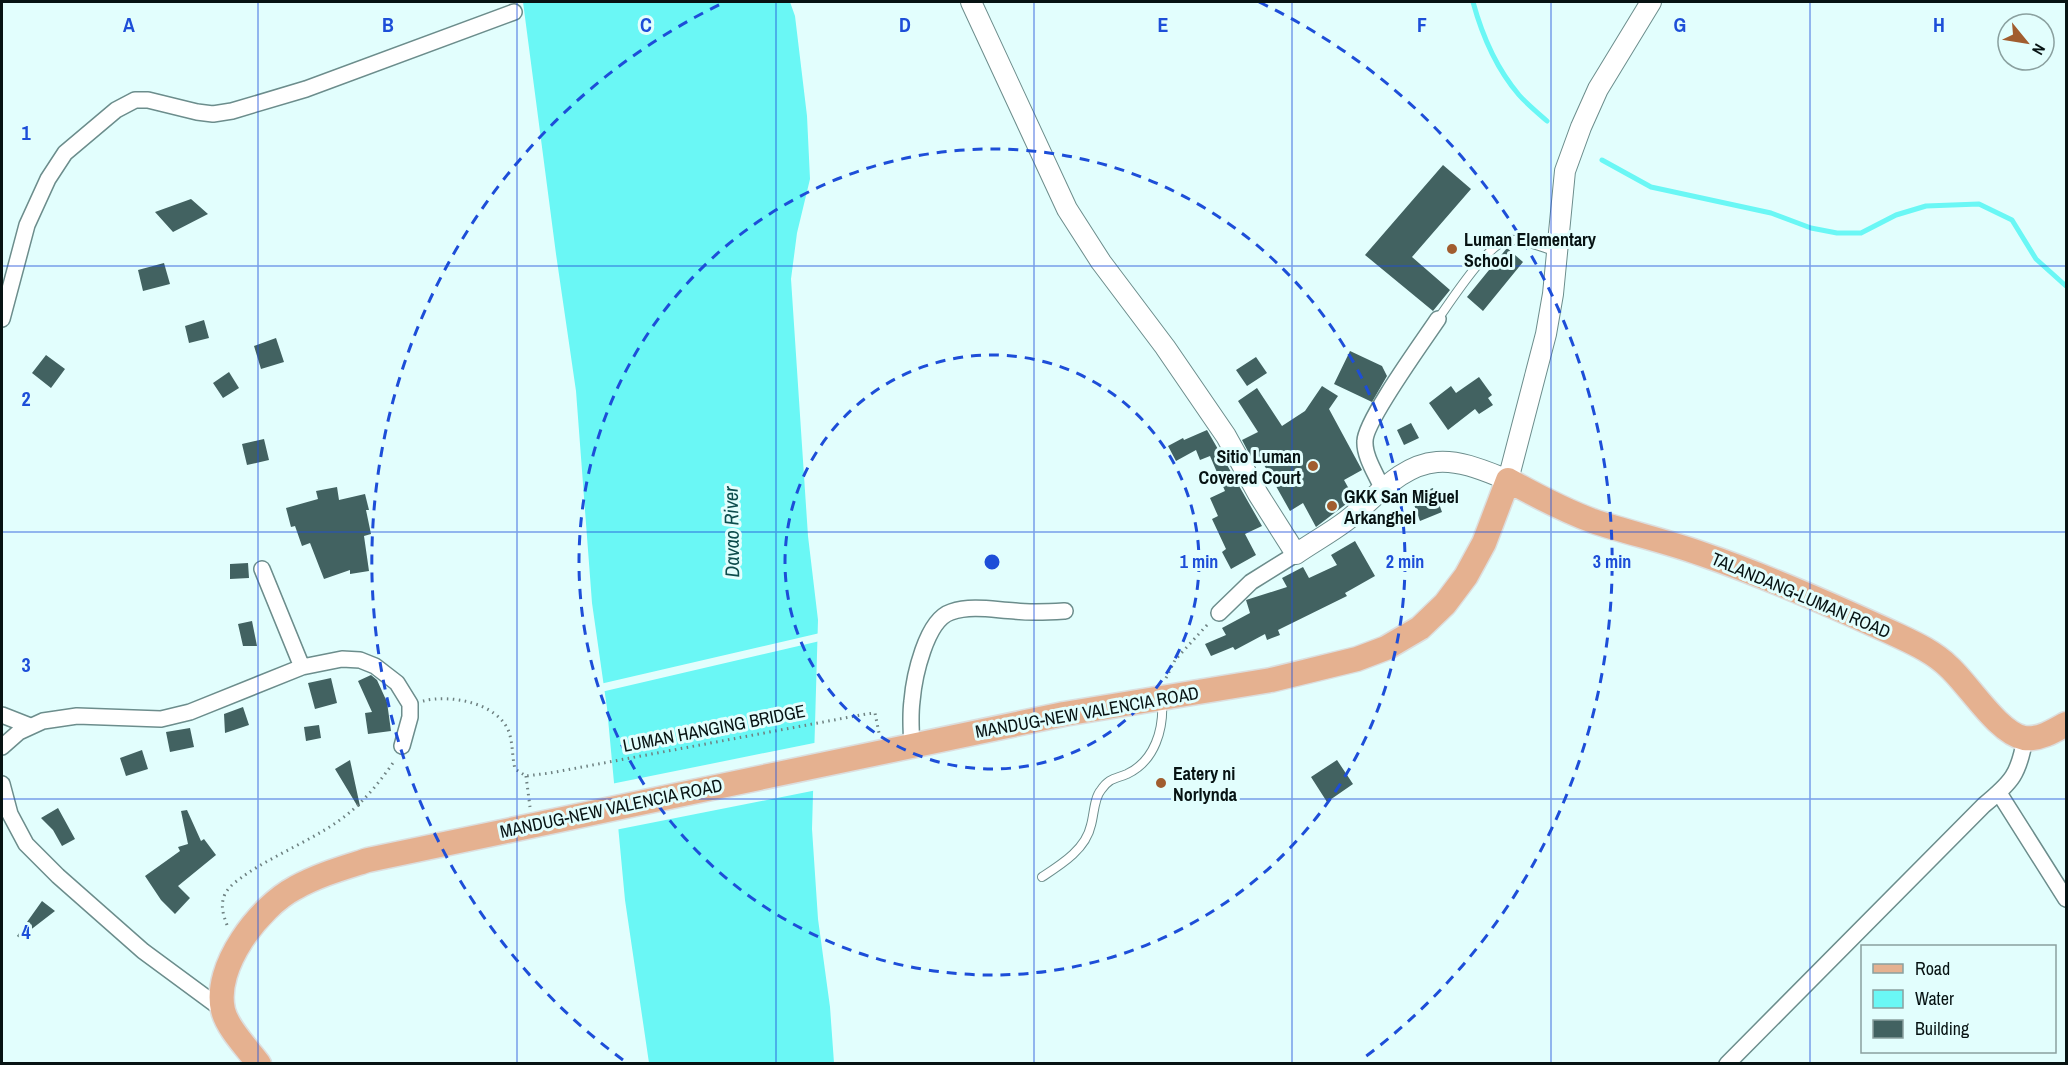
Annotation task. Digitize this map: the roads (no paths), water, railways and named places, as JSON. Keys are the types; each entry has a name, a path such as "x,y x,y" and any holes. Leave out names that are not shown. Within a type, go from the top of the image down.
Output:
{"main road":[{"name":"MANDUG-NEW VALENCIA ROAD","path":"223,1010 223,990 227,970 238,945 258,917 293,889 326,874 368,860 596,810 1065,714 1271,680 1357,659 1386,648 1420,628 1445,604 1466,576 1497,514 1508,480"},
{"name":"TALANDANG-LUMAN ROAD","path":"1508,480 1570,512 1701,553 1816,599 1912,642 1949,666 1993,716 2008,730 2025,738"},
{"path":"2025,738 2050,733 2067,724"},
{"path":"223,1010 236,1034 259,1064"}],"street":[{"path":"971,2 1067,209 1101,262 1165,347 1226,436 1258,495 1296,554"},
{"name":"MANDUG-NEW VALENCIA ROAD","path":"1508,480 1546,334 1558,252 1563,188 1572,150 1598,89 1651,2"},
{"path":"2,319 27,225 48,178 64,153 116,110 135,100 148,100 196,112 213,114 232,111 306,89 514,12"},
{"path":"1382,488 1364,444 1365,434 1438,319"},
{"path":"1219,613 1251,582 1347,520 1382,488 1413,468 1436,462 1455,462 1479,468 1508,480"},
{"path":"262,569 302,667"},
{"path":"912,746 911,701 919,664 937,622 949,612 982,608 1040,613 1065,611"},
{"path":"2,747 19,732 43,721 77,716 161,719 189,712 302,667 342,659 360,660 375,666 397,683 410,704 410,717 402,746"},
{"path":"2,715 30,726"},
{"path":"1727,1064 1984,805 2010,782 2017,771 2025,738"},
{"path":"2,784 10,814 26,844 58,876 143,951 223,1010"},
{"path":"1999,793 2067,899"}],"lane":[{"path":"1438,319 1486,255 1499,243 1509,240 1518,241 1558,252"},
{"path":"1042,877 1066,861 1079,847 1090,830 1098,792 1109,780 1141,766 1151,753 1163,716 1162,697"}],"water":[{"name":"Davao River","path":"523,2 790,2 795,16 807,116 810,179 797,233 791,279 808,536 818,620 812,829 818,919 830,1007 834,1063 649,1063 625,900 607,708 592,603 576,391"}],"waterway":[{"path":"1473,2 1485,39 1503,74 1519,95 1547,121"},
{"path":"1602,160 1651,187 1771,213 1811,228 1837,233 1861,233 1896,215 1926,206 1979,204 2012,220 2036,259 2066,286"}],"place":[{"name":"Luman Elementary School","path":"1452,249"},
{"name":"Sitio Luman Covered Court","path":"1313,466"},
{"name":"GKK San Miguel Arkanghel","path":"1332,506"},
{"name":"Eatery ni Norlynda","path":"1161,783"}]}
